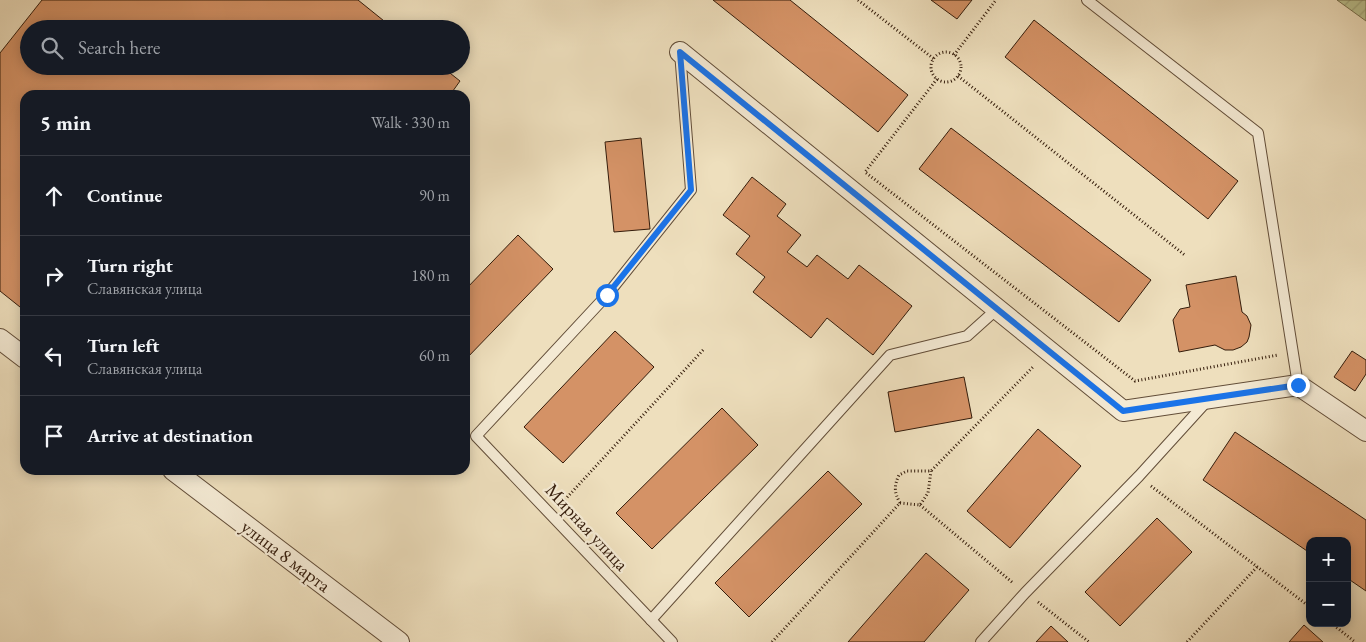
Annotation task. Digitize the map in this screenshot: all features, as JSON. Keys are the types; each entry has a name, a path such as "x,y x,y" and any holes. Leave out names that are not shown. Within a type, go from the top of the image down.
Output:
{"street":[{"path":"680,52 1123,411 1298,385 1366,431"},
{"path":"0,339 20,354"},
{"name":"улица 8 марта","path":"180,475 399,642"}],"lane":[{"path":"1087,0 1258,134 1298,385"},
{"name":"Мирная улица","path":"672,642 476,436 607,295 691,190 680,52"},
{"path":"651,620 890,355 967,336 997,309"},
{"path":"982,642 1025,593 1210,398"}],"path":[{"path":"858,0 934,59"},
{"path":"954,55 996,0"},
{"path":"947,52 954,55 961,64 961,71 958,76 948,82 937,79 932,73 934,59 940,54 947,52"},
{"path":"958,76 1186,256"},
{"path":"937,79 865,172 1127,375 1135,380 1292,353"},
{"path":"551,514 704,350"},
{"path":"920,505 928,493 931,471 1034,366"},
{"path":"900,503 895,494 895,483 899,475 907,471 931,471"},
{"path":"1138,476 1306,604"},
{"path":"900,503 920,505 1025,593 1089,642"},
{"path":"772,642 900,503"},
{"path":"1188,642 1257,567"},
{"path":"1336,627 1355,642"}],"green space":[{"path":"1337,0 1366,0 1366,21"}],"building":[{"path":"42,0 358,0 383,20 26,20"},
{"path":"713,0 790,0 908,95 878,132"},
{"path":"931,0 972,0 957,19"},
{"path":"1034,20 1238,181 1208,219 1005,57"},
{"path":"20,28 20,75 452,75 460,81 454,90 20,90 20,307 0,291 0,53"},
{"path":"951,128 1151,280 1119,322 919,169"},
{"path":"641,138 650,229 614,232 605,142"},
{"path":"752,177 786,204 777,216 801,235 787,252 807,267 817,255 848,279 859,265 912,306 873,355 827,318 811,338 753,292 765,277 736,254 750,236 723,215"},
{"path":"518,235 553,269 470,355 470,285"},
{"path":"1236,276 1242,312 1247,316 1251,325 1247,342 1233,350 1225,350 1215,345 1179,352 1173,320 1180,309 1190,307 1186,285"},
{"path":"615,331 654,367 563,463 524,427"},
{"path":"1352,351 1366,360 1366,374 1355,391 1334,377"},
{"path":"964,377 972,418 895,432 888,392"},
{"path":"722,408 758,445 652,549 616,513"},
{"path":"1038,429 1081,466 1010,548 967,511"},
{"path":"1235,432 1366,520 1366,591 1351,581 1351,537 1306,537 1306,550 1203,480"},
{"path":"828,471 862,504 749,617 715,583"},
{"path":"1157,518 1192,552 1120,626 1085,592"},
{"path":"926,553 969,590 924,642 848,642"},
{"path":"1304,625 1323,642 1289,642"},
{"path":"1051,626 1068,642 1036,642"}],"route":[{"path":"607,295 691,190 680,52 1123,411 1298,385"}]}
